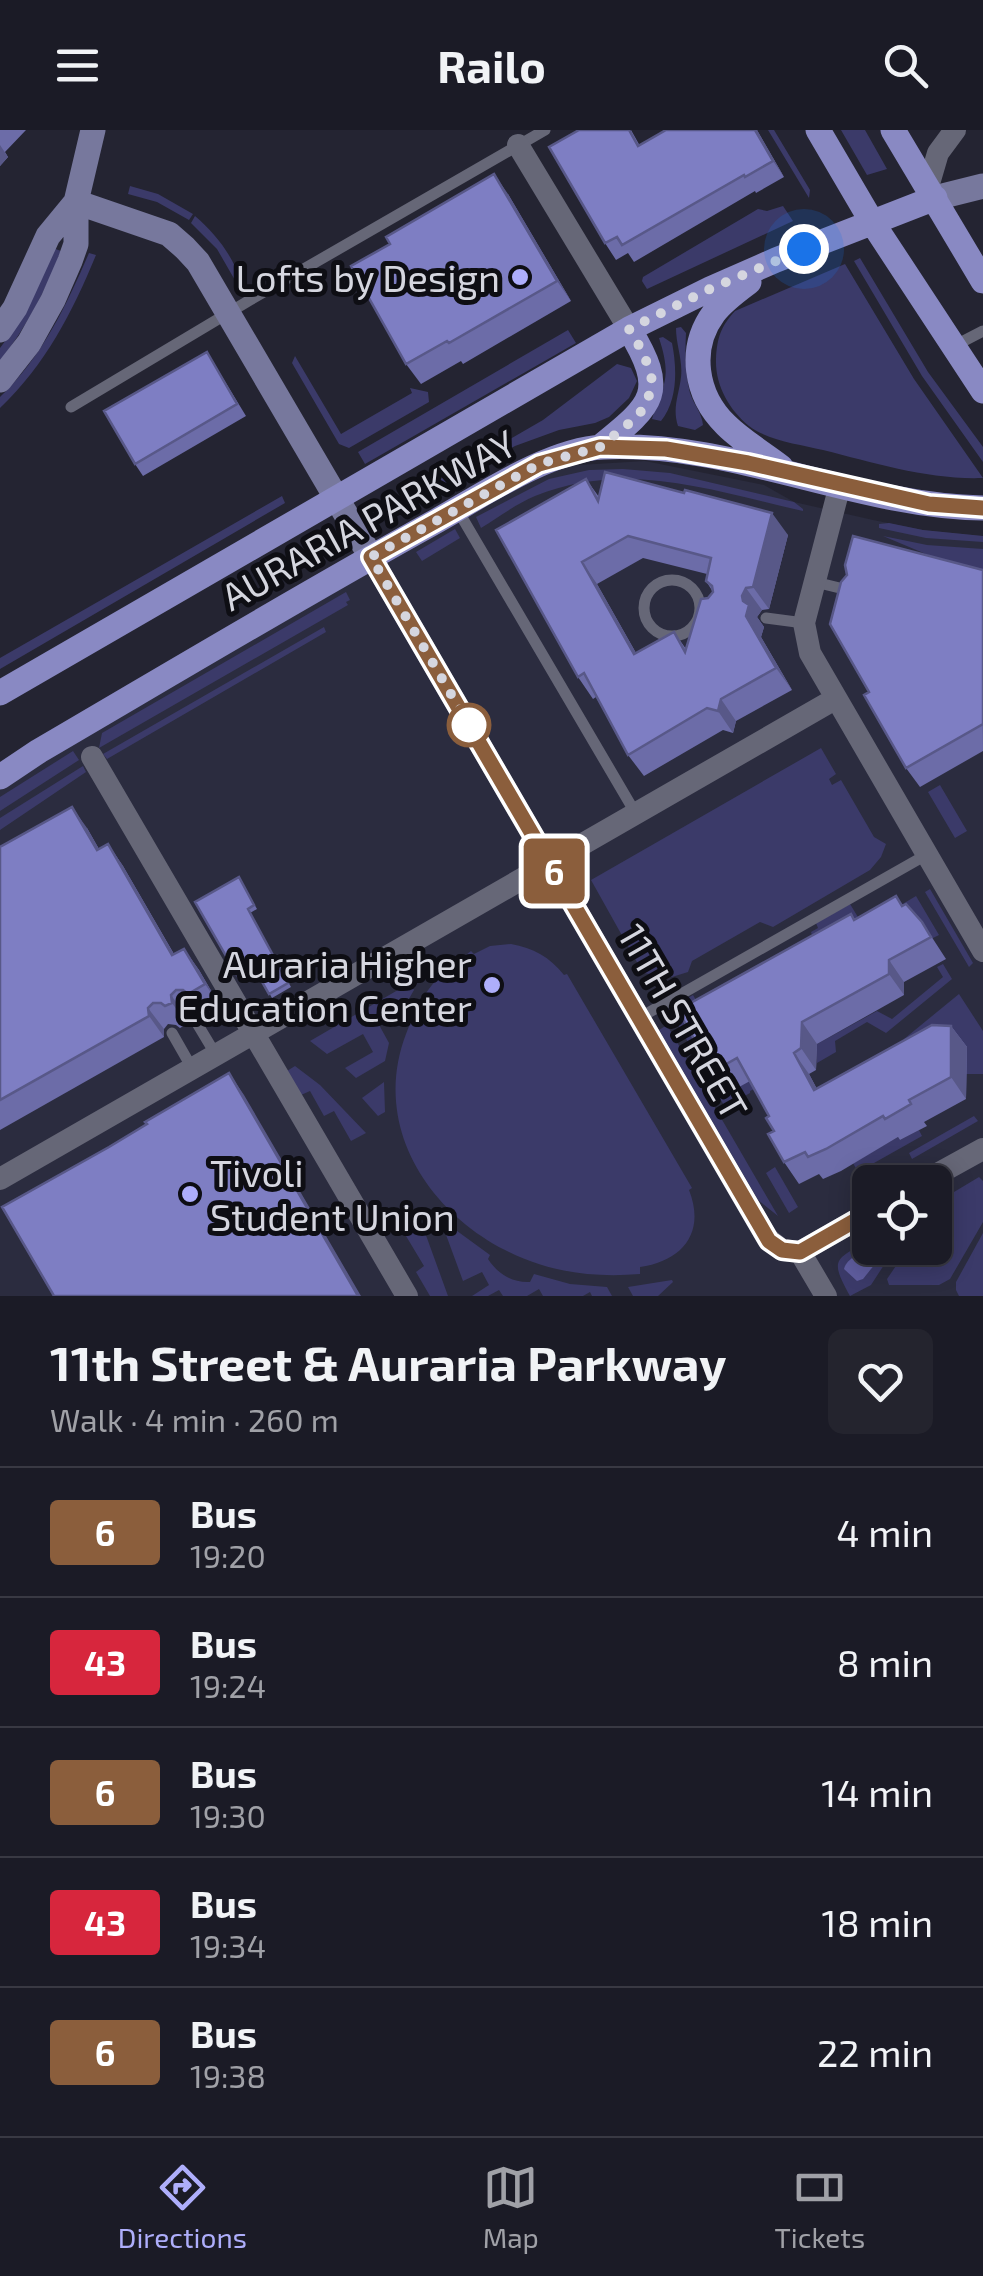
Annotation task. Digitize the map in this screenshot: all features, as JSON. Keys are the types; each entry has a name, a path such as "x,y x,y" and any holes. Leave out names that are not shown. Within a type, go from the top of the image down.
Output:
{"main road":[{"path":"818,130 872,222 983,391"},
{"path":"893,130 983,282"},
{"name":"AURARIA PARKWAY","path":"0,693 629,329 710,289 932,193"},
{"path":"776,260 715,312 700,341 698,374 702,392 713,411 786,471"},
{"path":"600,447 638,416 651,390 650,370 629,329"},
{"name":"AURARIA PARKWAY","path":"0,777 371,557 539,464 600,447 666,449 786,471 929,504 983,508"}],"street":[{"path":"0,380 29,343 53,300 76,244 76,202 93,130"},
{"path":"955,130 938,153 932,193 983,186"},
{"path":"518,145 629,329"},
{"path":"0,330 15,308 48,236 76,202"},
{"name":"11TH STREET","path":"76,202 169,234 198,262 767,1238 782,1250 800,1252 826,1296"},
{"path":"840,485 804,623 810,653 983,951"},
{"path":"0,1179 835,699"},
{"path":"92,757 407,1296"},
{"path":"952,1166 983,1149"},
{"path":"800,1252 852,1222"}],"lane":[{"path":"71,407 545,130"},
{"path":"954,346 983,331"},
{"path":"457,510 636,814"},
{"path":"677,580 692,588 700,610 694,626 670,636 653,628 644,604 652,588 677,580"},
{"path":"815,582 852,591"},
{"path":"700,610 718,612"},
{"path":"766,618 804,623"},
{"path":"639,1018 926,855"},
{"path":"194,1020 216,1055"},
{"path":"172,1033 192,1068"}],"shaded area":[{"path":"768,130 774,130 810,190 809,198"},
{"path":"841,130 865,130 887,169 867,175"},
{"path":"130,186 158,194 193,214 189,220 157,202 128,194"},
{"path":"783,206 793,221 647,289 642,281 758,209 767,211"},
{"path":"195,216 223,247 242,284 236,282 217,249 191,223"},
{"path":"53,248 61,251 49,281 0,361 0,348 17,325"},
{"path":"89,253 96,255 56,337 31,374 0,408 0,397 52,330"},
{"path":"860,258 928,372 983,447 983,462 922,376 854,261"},
{"path":"845,264 914,379 983,478 922,473 775,439 749,426 730,405 718,378 716,359 721,333 730,317 735,311"},
{"path":"681,327 686,333 688,386 703,425 695,430 678,426 676,419 681,371 676,328"},
{"path":"568,330 576,343 365,464 358,452"},
{"path":"659,338 672,343 675,373 671,403 661,421 652,419 665,380"},
{"path":"295,356 341,434 412,393 410,388 428,392 429,402 349,448 339,444 292,363"},
{"path":"617,364 631,368 637,381 629,398 609,417 515,446 396,508 543,420"},
{"name":"Auraria Higher Education Center","path":"645,461 764,485 794,502 873,520 983,536 983,1296 0,1296 0,788 485,503 563,466"},
{"path":"589,470 670,473 794,502 803,511 703,488 636,479 569,485 528,499 481,528 476,517 549,479"},
{"path":"282,496 285,503 0,669 0,658"},
{"path":"879,524 983,536 983,542 926,538 879,528"},
{"path":"455,529 460,538 422,561 416,552"},
{"path":"883,536 927,545 983,549 983,578"},
{"path":"346,592 348,605 99,748 102,733"},
{"path":"324,627 326,632 107,759 103,754"},
{"path":"821,748 836,774 829,779 832,785 841,780 874,837 886,844 881,857 870,870 773,927 760,922 692,961 688,972 672,977 643,973 591,880"},
{"path":"73,751 79,760 0,811 0,797"},
{"path":"83,766 86,772 0,830 0,818"},
{"path":"940,785 967,831 955,838 928,792"},
{"path":"930,889 973,963 969,967 925,892"},
{"path":"916,896 939,935 933,938 813,938 811,932 818,928 816,923 850,904 864,927"},
{"path":"511,944 540,954 567,974 692,1188 689,1190 694,1219 687,1242 668,1258 640,1267 640,1274 571,1272 537,1264 476,1233 430,1187 401,1131 396,1100 397,1067 422,999 440,976 471,951 474,954 490,946"},
{"path":"943,964 952,979 886,1033 867,1022 835,1041 836,1052 817,1063 817,1044 877,1011 892,1019 943,977 937,967"},
{"path":"410,983 414,990 398,1018 394,1014 378,1023 389,1043 385,1061 356,1078 345,1068 373,1052 363,1034 327,1054 310,1041"},
{"path":"959,994 983,1031 983,1074 966,1074 966,1047 921,1049 904,1039"},
{"path":"693,995 709,1023 697,1040 689,1044 669,1009"},
{"path":"667,1025 778,1216 758,1200 659,1030"},
{"path":"707,1058 724,1082 752,1080 756,1088 725,1107 699,1063"},
{"path":"295,1066 320,1085 366,1133 351,1141 334,1111 324,1116 310,1091 301,1095 287,1071"},
{"path":"384,1082 385,1112 378,1116 362,1098"},
{"path":"974,1116 978,1121 912,1159 909,1153"},
{"path":"919,1130 922,1136 870,1165 853,1163 898,1137 900,1140"},
{"path":"775,1167 798,1207 789,1213 766,1173"},
{"path":"979,1177 983,1181 983,1222 950,1279 939,1285 889,1285 887,1279 896,1265 952,1265 954,1192"},
{"path":"423,1227 448,1296 430,1296 416,1272 424,1266 406,1236"},
{"path":"453,1228 490,1255 492,1264 511,1279 530,1282 534,1274 570,1284 607,1287 612,1296 592,1296 590,1292 583,1296 543,1296 539,1289 527,1296 503,1296 499,1290 488,1296 472,1296 489,1285 482,1272 463,1281 445,1232"},
{"path":"983,1233 983,1296 959,1296 956,1282"},
{"path":"852,1250 852,1265 884,1265 871,1285 850,1296 838,1267"},
{"path":"852,1258 852,1265 874,1265 857,1281 844,1269"},
{"path":"672,1280 658,1296 633,1296 628,1287"}],"building":[{"path":"579,130 629,130 638,146 666,130 755,130 773,161 622,245 617,237 605,243 549,147"},
{"path":"494,174 557,281 406,364 351,266 390,244 386,237"},
{"path":"207,352 237,404 135,464 104,411"},
{"path":"605,472 772,513 753,587 746,588 742,596 749,605 746,616 776,668 721,699 718,711 707,708 628,755 584,673 578,677 496,530 586,479 598,501","holes":["628,536 711,558 706,581 713,592 701,599 685,652 674,632 634,654 582,562"]},
{"path":"853,536 983,570 983,724 906,768 864,695 869,692 830,624 841,582 847,575 845,565"},
{"path":"72,807 97,850 108,844 172,955 184,949 205,984 188,994 176,990 171,995 172,1003 165,1006 153,1003 148,1008 149,1016 0,1100 0,847"},
{"path":"239,877 254,905 248,909 288,983 269,994 253,966 237,975 195,902"},
{"path":"896,896 931,937 889,960 889,974 802,1022 801,1048 794,1053 814,1090 932,1025 951,1026 951,1077 909,1100 911,1104 885,1119 883,1116 808,1157 805,1152 784,1162 768,1134 774,1131 766,1118 769,1116 737,1058 714,1071 678,1010 851,914 854,920"},
{"name":"Tivoli Student Union","path":"229,1073 358,1296 54,1296 2,1207"}],"bus line":[{"name":"6","path":"852,1222 800,1252 782,1250 769,1241 371,557 539,464 600,447 666,449 748,463 929,504 983,508"}],"place":[{"name":"Lofts by Design","path":"520,277"},
{"name":"Auraria Higher Education Center","path":"492,985"},
{"name":"Tivoli Student Union","path":"190,1194"}],"route":[{"path":"469,725 371,557 539,464 600,447 638,416 651,390 650,370 629,329 804,249"}]}
